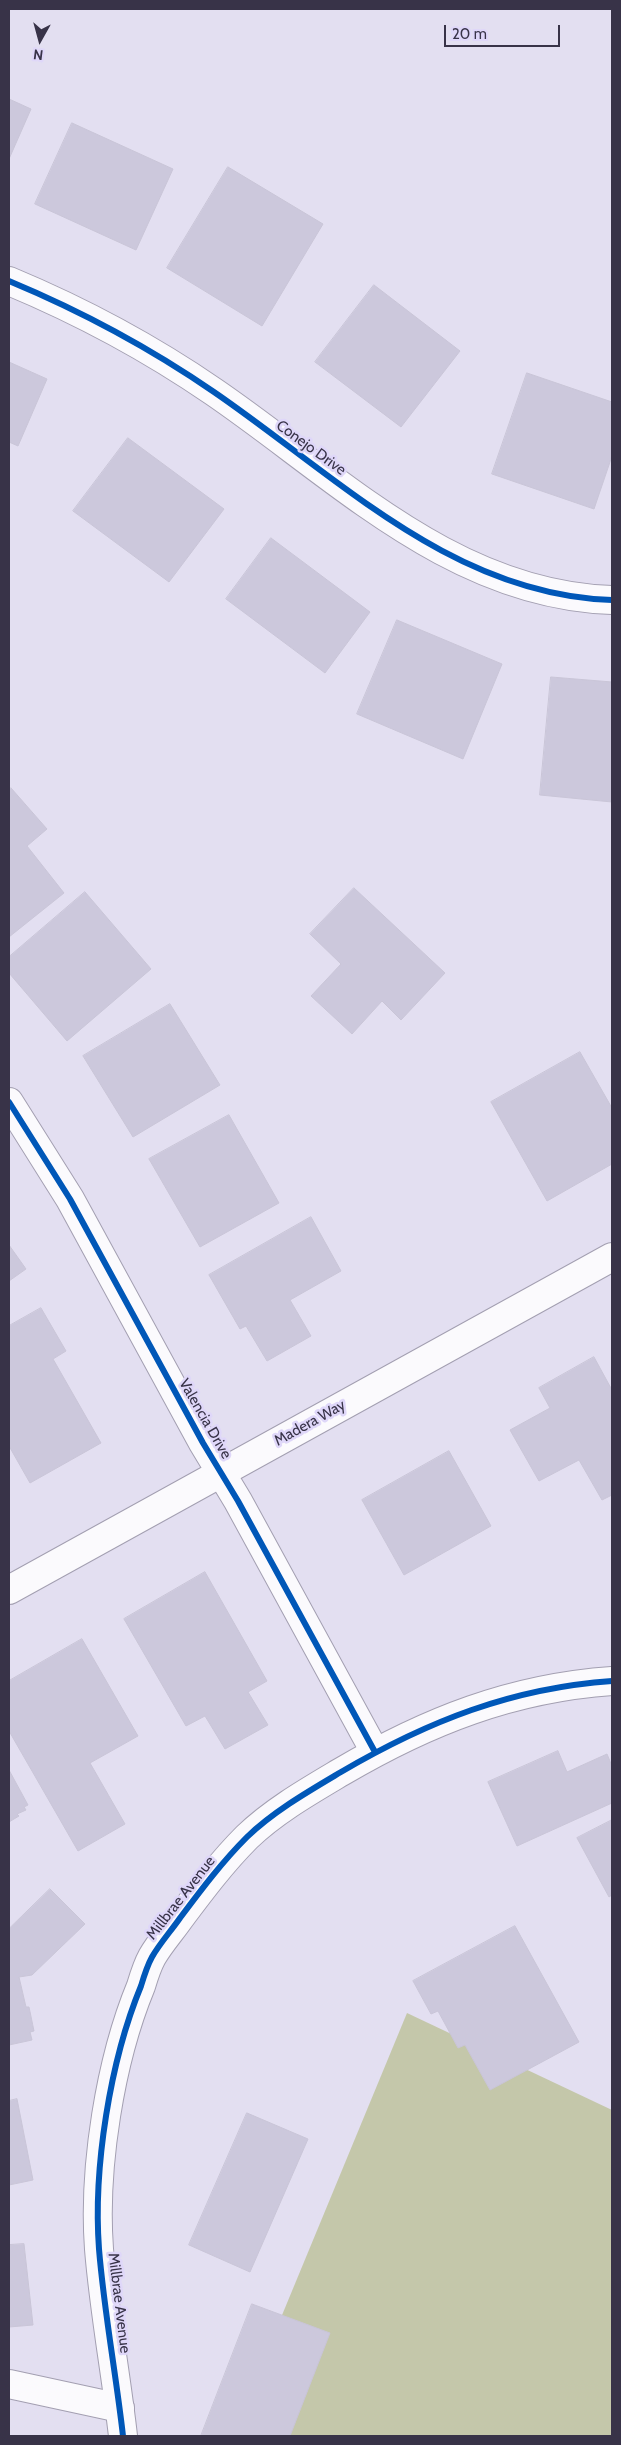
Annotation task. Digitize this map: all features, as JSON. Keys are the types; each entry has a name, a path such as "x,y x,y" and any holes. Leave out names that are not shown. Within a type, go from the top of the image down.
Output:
{"street":[{"name":"Conejo Drive","path":"9,281 140,344 215,392 385,518 448,556 514,583 584,599 612,600"},
{"name":"Valencia Drive","path":"9,1102 70,1199 375,1752"},
{"name":"Madera Way","path":"9,1590 612,1257"},
{"name":"Millbrae Avenue","path":"123,2436 99,2248 99,2188 104,2134 130,2013 152,1957 203,1886 248,1836 300,1796 375,1752 432,1724 506,1697 585,1683 612,1681"},
{"path":"9,2384 120,2408"}],"green space":[{"path":"407,2013 612,2110 612,2436 232,2436"}],"building":[{"path":"9,99 31,109 9,159"},
{"path":"72,123 173,169 136,250 35,204"},
{"path":"228,167 323,224 262,326 167,268"},
{"path":"374,285 460,351 401,427 315,362"},
{"path":"9,362 47,379 18,446 9,442"},
{"path":"527,373 612,402 612,456 594,509 492,474"},
{"path":"128,438 224,509 169,582 73,511"},
{"path":"271,538 370,612 325,673 226,599"},
{"path":"397,620 502,664 463,759 357,714"},
{"path":"551,677 612,682 612,802 540,795"},
{"path":"11,788 47,829 27,846 64,893 9,937 9,790"},
{"path":"354,888 445,973 401,1020 382,1001 352,1034 311,996 341,964 310,934"},
{"path":"85,892 151,969 67,1041 9,973 9,957"},
{"path":"170,1004 220,1085 133,1137 83,1056"},
{"path":"580,1052 612,1108 612,1164 547,1201 491,1102"},
{"path":"229,1115 279,1203 200,1247 149,1159"},
{"path":"311,1217 341,1271 290,1300 311,1336 267,1361 246,1326 240,1329 209,1275"},
{"path":"9,1245 26,1269 9,1281"},
{"path":"41,1308 66,1351 53,1359 101,1443 30,1483 9,1446 9,1326"},
{"path":"594,1357 612,1390 612,1495 602,1500 579,1460 539,1481 510,1430 550,1408 539,1388"},
{"path":"449,1451 491,1526 404,1575 362,1500"},
{"path":"205,1572 267,1681 248,1692 268,1725 225,1749 205,1716 186,1726 124,1619"},
{"path":"82,1639 138,1736 90,1763 125,1824 78,1851 9,1731 9,1681"},
{"path":"558,1751 567,1772 607,1754 612,1766 612,1803 517,1846 488,1782"},
{"path":"9,1770 28,1805 24,1807 26,1810 17,1814 19,1816 9,1822"},
{"path":"612,1820 612,1895 609,1897 577,1838"},
{"path":"50,1889 85,1924 32,1975 19,1977 26,2007 29,2007 34,2031 30,2032 32,2040 9,2045 9,1929"},
{"path":"515,1926 579,2042 490,2090 465,2045 458,2048 438,2011 431,2014 413,1981"},
{"path":"17,2099 33,2180 9,2185 9,2101"},
{"path":"247,2113 308,2139 250,2272 189,2245"},
{"path":"24,2244 33,2325 9,2327 9,2245"},
{"path":"252,2304 330,2333 290,2436 201,2436"}],"cycle path":[{"path":"9,281 89,318 165,360 214,392 352,494 400,526 449,554 500,577 554,593 612,600"},
{"path":"9,1102 70,1199 375,1752"},
{"path":"123,2436 99,2249 98,2218 101,2150 106,2115 121,2047 146,1971 155,1952 212,1876 247,1837 280,1810 329,1779 406,1737 472,1710 505,1699 540,1691 612,1681"}]}
